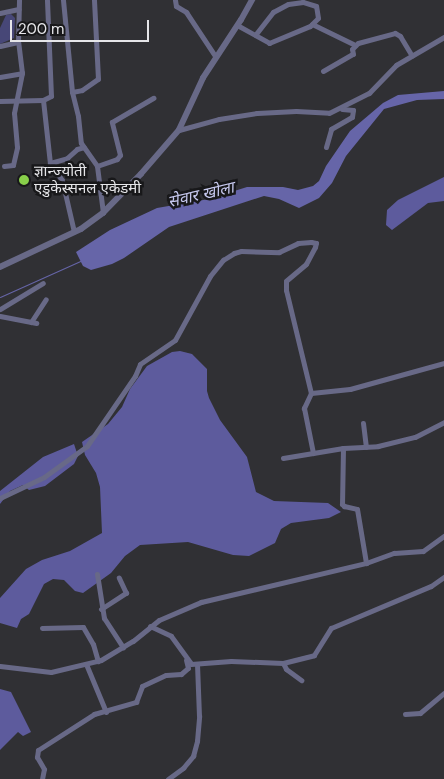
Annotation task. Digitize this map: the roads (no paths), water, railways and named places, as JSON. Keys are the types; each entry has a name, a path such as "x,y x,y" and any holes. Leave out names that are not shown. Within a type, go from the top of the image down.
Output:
{"street":[{"path":"4,166 12,165 16,157 14,113 22,73 18,42 19,0"},
{"path":"0,101 17,99 44,100 51,96 47,0"},
{"path":"63,0 72,92 78,116 81,144 97,166 103,213"},
{"path":"72,92 82,90 98,79 94,0"},
{"path":"175,0 176,6 186,12 215,56"},
{"path":"0,267 74,232 103,213 180,130 215,56 252,0"},
{"path":"237,25 254,35 269,43 312,24 318,18 316,6 303,2 288,4 273,12 254,35"},
{"path":"0,13 19,10"},
{"path":"312,24 354,45 395,33 400,36 412,56"},
{"path":"180,130 257,113 296,110 329,113 341,109 369,93 390,71 444,37"},
{"path":"0,46 18,42"},
{"path":"324,71 353,54 354,45"},
{"path":"0,77 22,73"},
{"path":"97,166 117,159 120,155 112,122 153,98"},
{"path":"44,100 50,163 62,180 74,232"},
{"path":"326,148 331,129 350,120 354,113 352,109 341,109"},
{"path":"50,163 67,158 77,149 84,147"},
{"path":"0,498 44,477 87,446 136,376 140,364 174,340 196,305 210,276 223,260 234,253 279,252 298,243 316,243 306,264 286,281 286,290 311,394 304,408 312,453"},
{"path":"0,309 42,283"},
{"path":"0,316 33,323 46,299"},
{"path":"311,394 350,389 444,363"},
{"path":"363,423 366,447"},
{"path":"283,458 343,448 366,447 415,437 443,424"},
{"path":"343,448 342,504 357,509 366,563"},
{"path":"0,666 51,672 98,661 123,647 150,626 201,602 307,575 366,563 394,553 423,551 444,536"},
{"path":"97,574 101,609 104,618 123,647"},
{"path":"186,660 191,664 197,665 231,660 283,663 314,655 331,628 431,586 444,577"},
{"path":"101,609 126,593 119,578"},
{"path":"42,779 44,769 37,757 38,750 94,714 136,702 142,686 166,675 181,674 188,668 186,660 171,636 150,626"},
{"path":"42,628 83,627 94,644 98,661"},
{"path":"283,663 301,680"},
{"path":"86,664 106,712"},
{"path":"168,779 184,768 193,756 197,742 199,716 197,665"},
{"path":"405,714 420,712 444,693"}],"waterway":[{"name":"सेवार खोला","path":"0,297 80,261"}],"place":[{"name":"ज्ञान्ज्योती एडुकेस्सनल एकेडमी","path":"24,180"}]}
